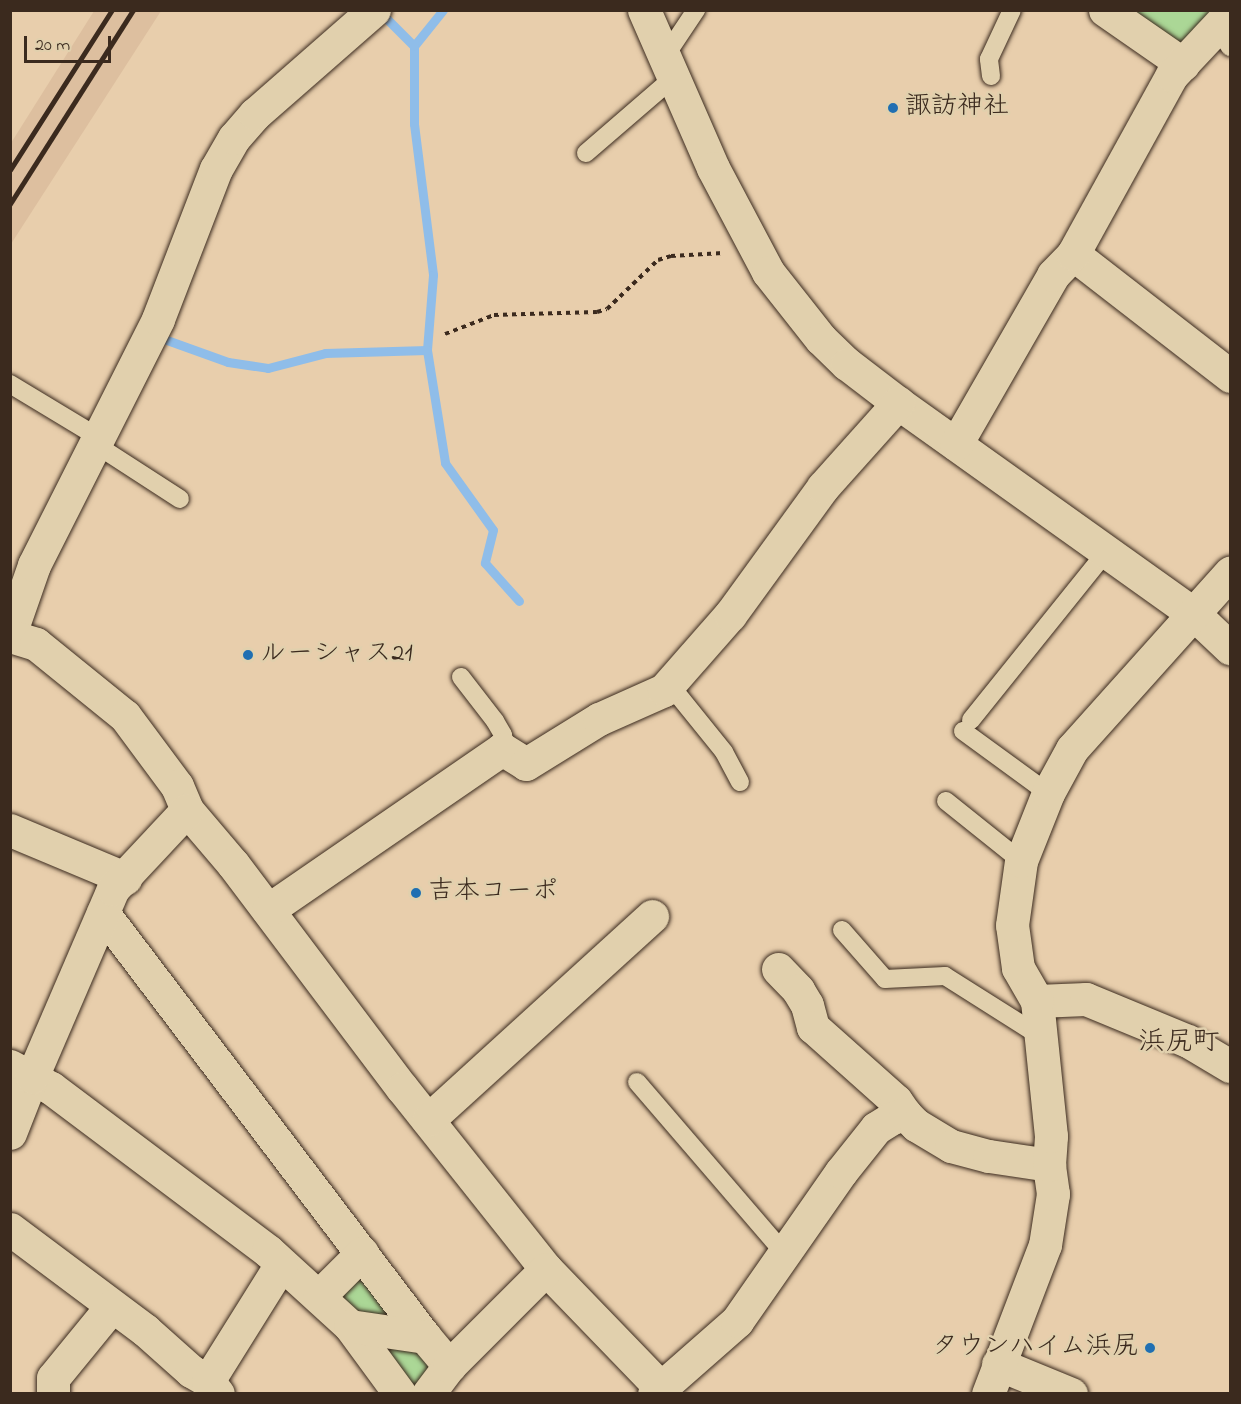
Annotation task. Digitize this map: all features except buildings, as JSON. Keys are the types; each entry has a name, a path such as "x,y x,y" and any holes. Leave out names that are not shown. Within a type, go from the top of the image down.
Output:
{"street":[{"path":"374,10 255,114 234,138 216,169 158,319 34,565 10,635 36,644 125,716 177,786 187,810 268,910 428,1120 546,1269 657,1390 737,1322 783,1252 876,1128 905,1114"},
{"path":"644,10 713,168 768,272 821,339 847,364 898,404 1194,614 1230,648"},
{"path":"1106,10 1182,64"},
{"path":"956,444 1053,275 1073,254 1172,75 1182,64 1226,29"},
{"path":"1073,254 1230,376"},
{"path":"268,910 501,749 526,765 599,719 669,685 730,615 823,487 898,404"},
{"path":"1071,1394 993,1379 1045,1245 1053,1194 1049,1165 1051,1136 1037,1001 1018,968 1012,925 1021,861 1048,793 1072,749 1230,573"},
{"path":"10,1133 21,1071 103,913 113,889 187,810"},
{"path":"10,830 125,878"},
{"path":"103,913 425,1337 450,1366"},
{"path":"428,1120 652,915"},
{"path":"778,969 798,990 807,1005 813,1027 896,1101 916,1125 951,1146 988,1156 1049,1165"},
{"path":"1037,1001 1086,999 1188,1041 1230,1065"},
{"path":"21,1071 61,1095 268,1251 350,1326 400,1394"},
{"path":"10,1229 145,1330 208,1389 281,1264"},
{"path":"319,1296 362,1253"},
{"path":"428,1394 450,1366 546,1269"},
{"path":"53,1394 53,1378 112,1306"},
{"path":"350,1326 425,1337"}],"lane":[{"path":"586,153 668,68 696,10"},
{"path":"991,76 989,59 1012,10"},
{"path":"10,384 97,440 180,500"},
{"path":"1048,793 967,726 1107,551"},
{"path":"460,677 495,721 503,735 506,752"},
{"path":"669,685 724,752 740,782"},
{"path":"946,801 1021,861"},
{"path":"842,930 885,979 945,976 1040,1036"},
{"path":"637,1082 783,1252"}],"path":[{"path":"445,334 494,315 597,312 607,309 648,268 672,256 757,251"}],"shaded area":[{"path":"94,11 161,11 11,244 11,143"}],"green space":[{"path":"1123,10 1214,11 1176,51"},
{"path":"356,1272 404,1322 357,1315 337,1296"},
{"path":"383,1342 424,1350 435,1364 409,1392"}],"waterway":[{"path":"443,10 414,46 414,124 433,275 427,350 445,463 493,530 485,563 519,601"},
{"path":"384,16 414,46"},
{"path":"164,339 228,362 268,368 325,353 427,350"}],"railway":[{"path":"10,170 112,10"},
{"path":"10,204 133,10"}],"place":[{"name":"諏訪神社","path":"893,108"},
{"name":"ルーシャス21","path":"248,655"},
{"name":"吉本コーポ","path":"416,893"},
{"name":"タウンハイム浜尻","path":"1150,1348"}],"district":[{"name":"浜尻町","path":"1179,1043"}]}
